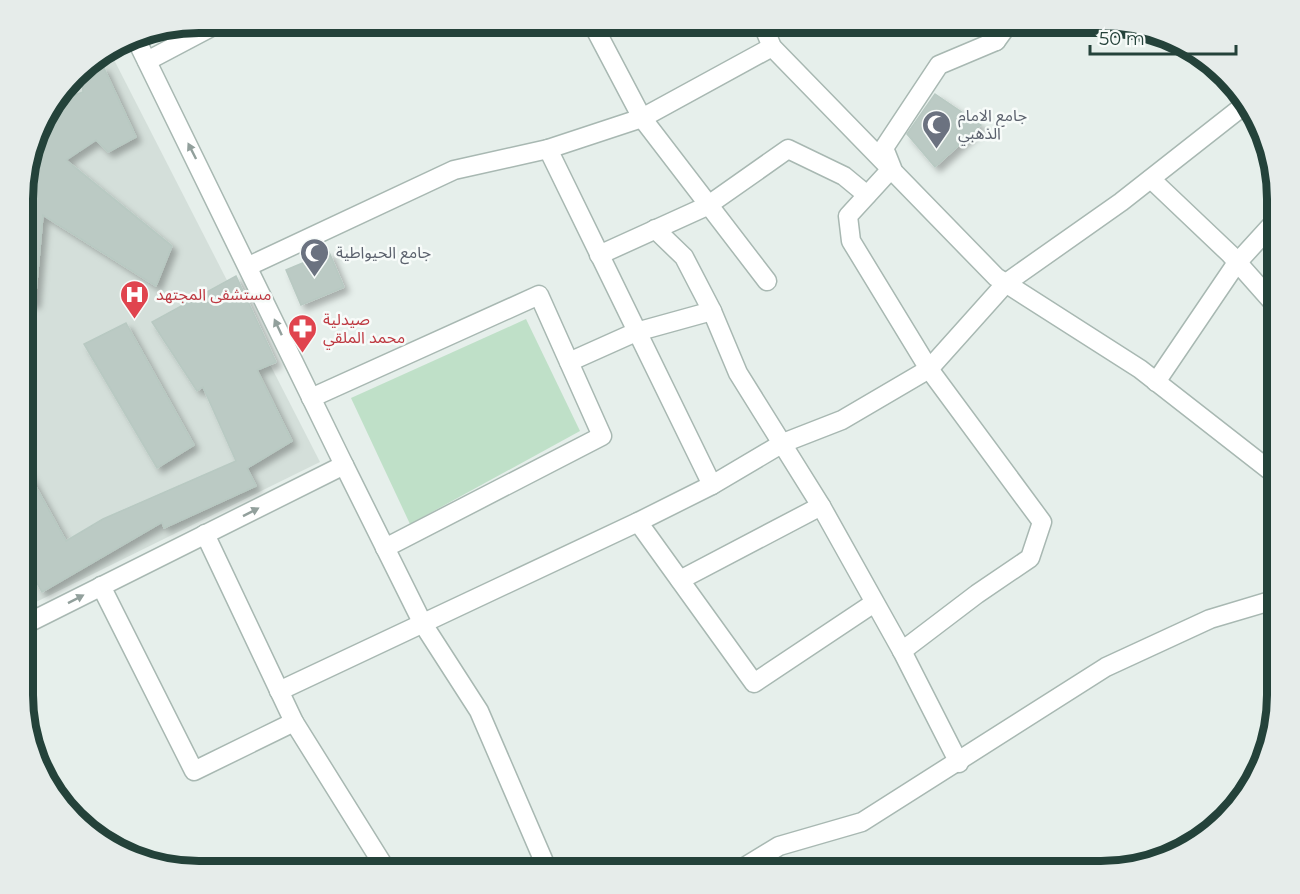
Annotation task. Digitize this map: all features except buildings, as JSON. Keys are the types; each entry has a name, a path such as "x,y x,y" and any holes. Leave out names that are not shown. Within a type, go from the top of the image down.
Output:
{"street":[{"path":"147,61 199,33"},
{"path":"597,33 642,118 707,206 767,281"},
{"path":"766,33 772,47 996,277 1140,369 1267,465"},
{"path":"991,33 996,41"},
{"path":"892,168 884,148 939,65 996,41 1002,33"},
{"path":"139,44 423,624 479,711 544,861"},
{"path":"249,266 454,170 548,149 642,118 772,47"},
{"path":"279,691 638,522 712,484 783,443 842,420 929,369 1006,284 1151,179 1240,109"},
{"path":"548,149 712,484"},
{"path":"598,255 707,206 789,149 844,176 867,195"},
{"path":"892,168 848,216 851,241 929,369 1042,522 1030,558 977,594 902,651"},
{"path":"1151,179 1230,255 1267,297"},
{"path":"655,229 684,257 712,311 738,373 821,506 902,651 959,763"},
{"path":"1156,382 1236,264 1267,230"},
{"path":"311,398 539,295 602,436 385,548"},
{"path":"569,362 636,332 712,311"},
{"path":"33,620 344,465"},
{"path":"680,579 821,506"},
{"path":"638,522 754,683 874,603"},
{"path":"205,534 294,722 381,861"},
{"path":"101,586 194,771 294,722"},
{"path":"754,861 779,846 862,822 959,763 1106,668 1210,619 1267,602"}],"shaded area":[{"name":"مستشفى المجتهد","path":"113,57 320,462 33,604 34,177 42,145 55,116 74,89 89,74"}],"green space":[{"path":"526,319 580,431 410,524 351,398"}],"place":[{"name":"جامع الامام الذهبي","path":"937,150"},
{"name":"جامع الحيواطية","path":"315,278"},
{"name":"مستشفى المجتهد","path":"135,320"},
{"name":"صيدلية محمد الملقي","path":"302,354"}]}
